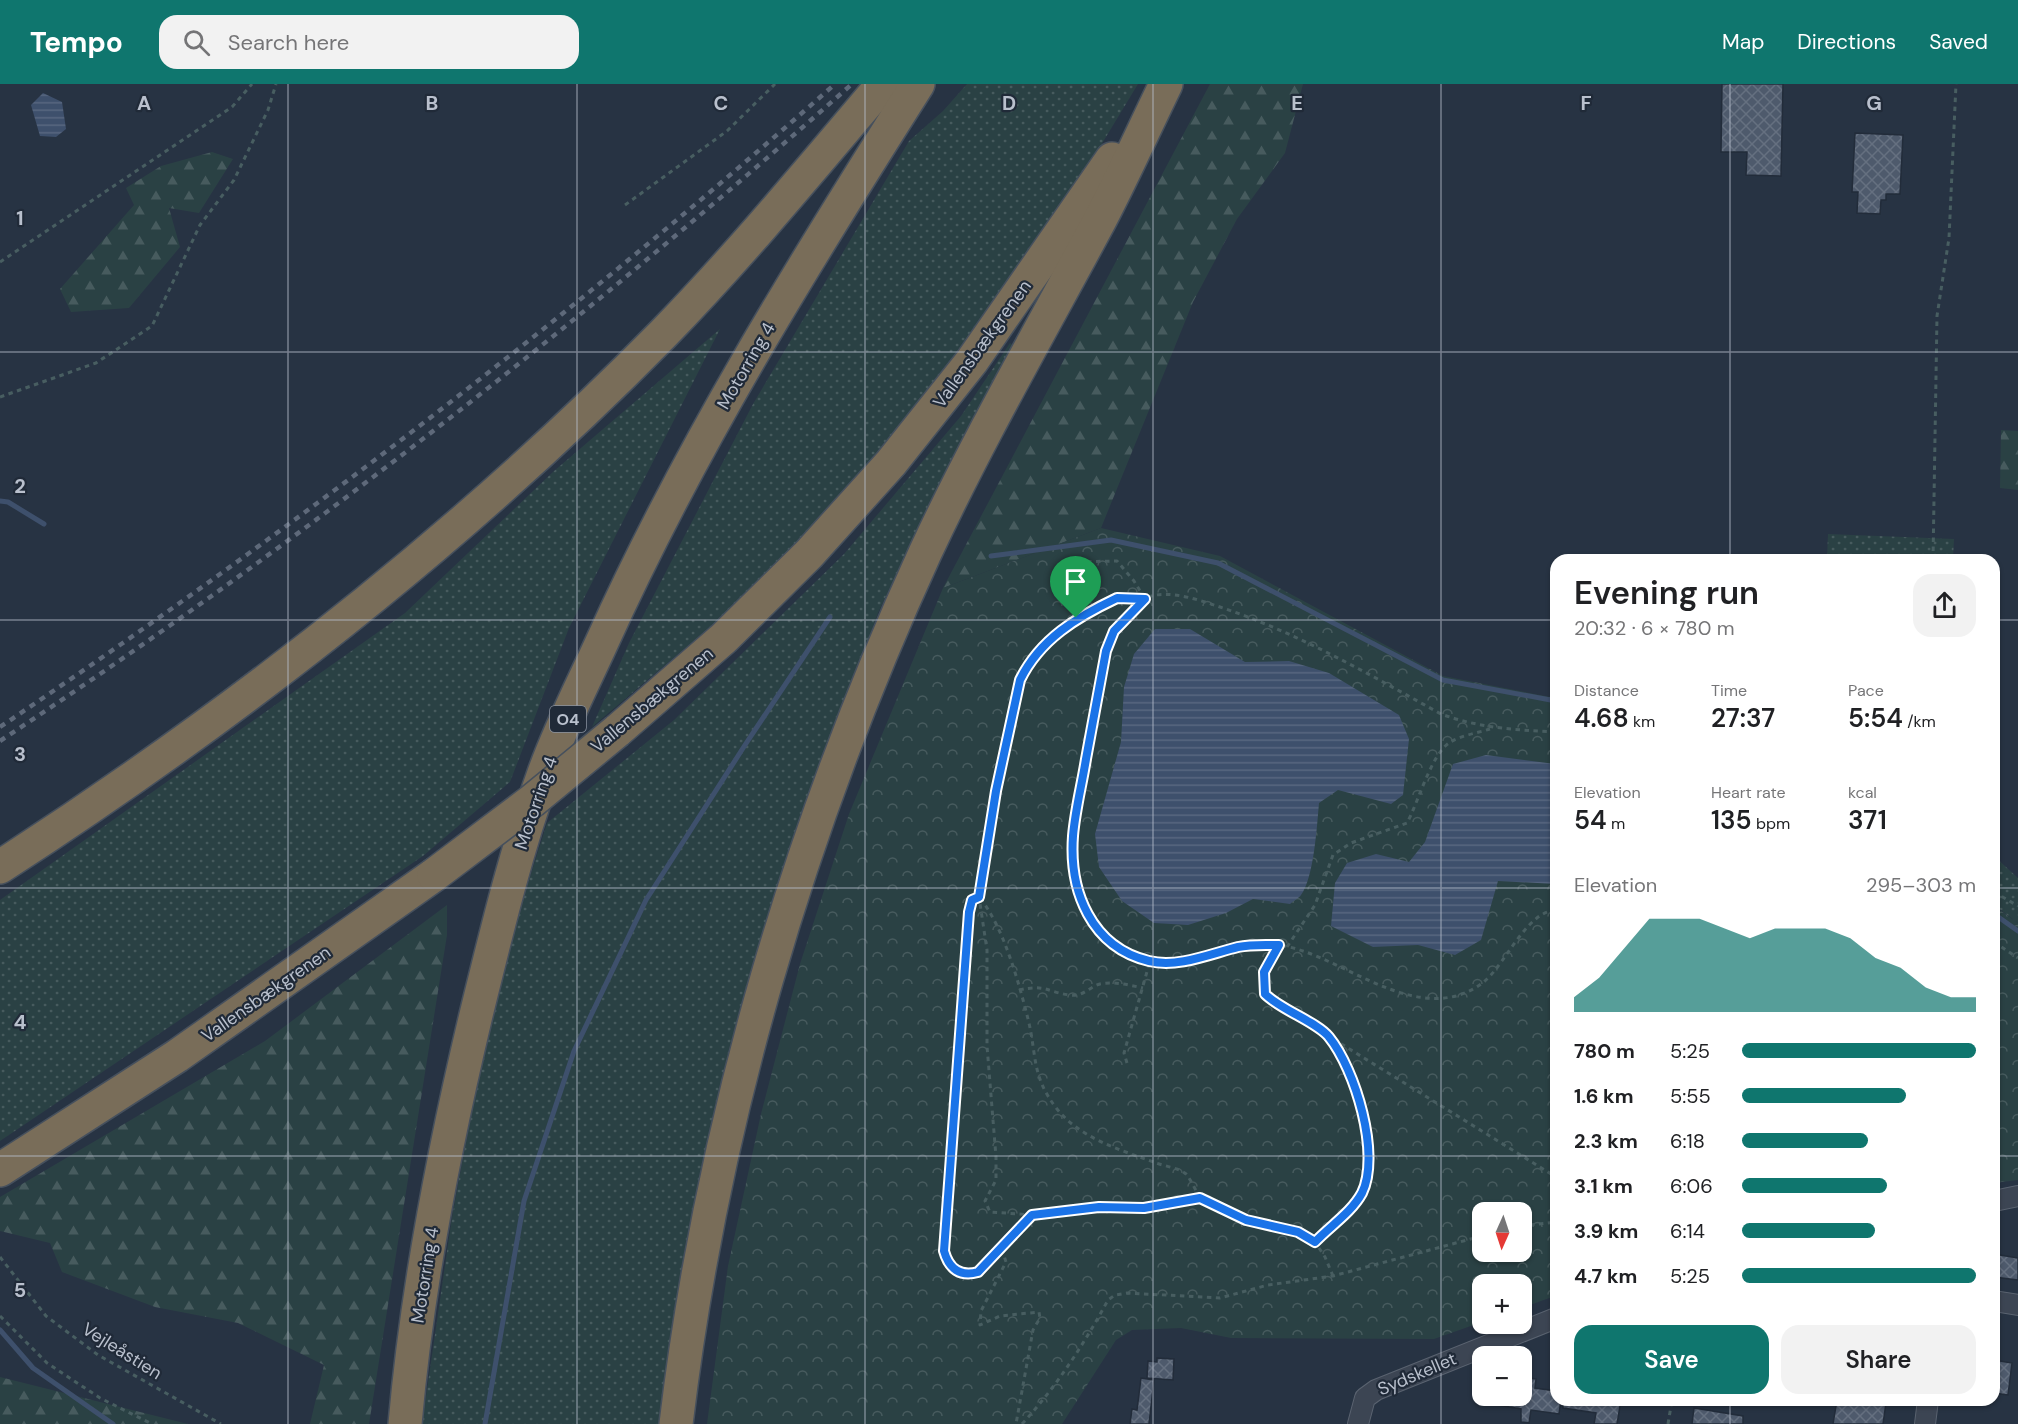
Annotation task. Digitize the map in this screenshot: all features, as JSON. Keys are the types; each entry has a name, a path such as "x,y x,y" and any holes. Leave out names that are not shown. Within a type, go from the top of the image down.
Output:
{"highway":[{"path":"0,867 225,711 346,619 458,527 556,440 664,333 775,211 883,84"},
{"name":"Motorring 4","path":"405,1424 430,1237 450,1122 502,905 544,773 641,556 730,391 828,225 918,84"},
{"path":"676,1424 704,1246 725,1141 753,1029 794,888 828,788 882,653 939,524 968,464 1102,216 1166,84"},
{"name":"Vallensbækgrenen","path":"0,1170 177,1056 434,874 532,801 724,638 809,554 891,463 972,361 1166,84"}],"street":[{"path":"2000,1200 2018,1197"},
{"path":"2000,1302 2018,1305"},
{"name":"Sydskellet","path":"1359,1421 1365,1398 1376,1390 1550,1320"},
{"path":"1925,1424 1927,1406"}],"path":[{"path":"0,262 232,107 252,84"},
{"path":"0,397 96,363 152,326 201,225 234,180 268,110 276,84"},
{"path":"625,205 727,131 775,84"},
{"path":"1933,554 1937,316 1949,238 1956,84"},
{"path":"1069,562 1116,561 1134,581 1145,599"},
{"path":"1200,1198 1144,1208 1099,1207 1032,1215 990,1212 985,1202 996,1180 996,1157 987,1046 987,950 979,897 996,791 1020,680 1027,666 1062,628 1076,618 1117,598 1145,599 1156,595 1188,597 1267,623 1441,714 1490,729 1550,732"},
{"path":"1145,599 1114,631 1106,651 1073,836 1073,868 1078,893 1092,925 1110,942 1127,953 1150,961 1193,959 1239,947 1279,945 1365,980 1421,997 1448,997 1473,989 1488,978 1534,919 1550,910"},
{"path":"1287,947 1315,905 1333,855 1351,843 1407,823 1418,803 1426,775 1448,743 1490,729"},
{"path":"2000,896 2018,906"},
{"path":"979,897 987,905 1004,944 1029,1021 1033,1057 1041,1086 1057,1109 1088,1135 1185,1174 1200,1198 1246,1220 1298,1232 1315,1242 1325,1257 1333,1276"},
{"path":"979,897 972,900 969,912 944,1251 948,1263 958,1273 978,1272 1032,1215"},
{"path":"1279,945 1264,972 1265,994 1328,1036 1550,1173"},
{"path":"2000,946 2018,958"},
{"path":"1127,1063 1124,1053 1150,961"},
{"path":"1019,990 1037,986 1070,995 1082,994 1099,984 1122,983 1143,988"},
{"path":"1315,1242 1357,1201 1366,1182 1368,1170 1366,1130 1359,1103 1351,1080 1328,1036"},
{"path":"1532,1225 1550,1223"},
{"path":"1022,1424 1063,1373 1083,1345 1108,1300 1115,1295 1163,1293 1204,1299 1220,1298 1268,1285 1333,1276 1472,1239"},
{"path":"1002,1249 1006,1262 981,1311 980,1325 1000,1316 1039,1312 1040,1318 1033,1330 1016,1424"},
{"name":"Vejleåstien","path":"0,1257 46,1316 98,1356 221,1424"},
{"path":"0,1316 46,1363 100,1398 152,1424"},
{"path":"1668,1424 1671,1406"}],"green space":[{"path":"967,84 1138,84 1011,294 801,550 592,727 629,643 753,404 909,141 943,111"},
{"path":"1210,84 1303,84 1285,153 1237,219 1193,302 1101,528 943,588"},
{"path":"212,152 233,159 199,213 169,208 180,247 129,308 71,312 60,289 134,205 126,188 161,166"},
{"path":"720,329 569,628 510,782 423,856 0,1141 0,900 405,613 554,471"},
{"path":"1010,343 1015,347 951,460 878,613 799,825 753,965 724,1075 687,1253 660,1424 422,1424 452,1217 485,1039 510,940 547,823 674,720 844,554 961,416"},
{"path":"2001,430 2018,431 2018,490 2000,488"},
{"path":"1101,528 1220,556 1443,676 1550,697 1550,1298 1532,1304 1532,1274 1472,1274 1472,1326 1434,1339 1231,1338 1181,1328 1132,1330 1116,1340 1062,1424 707,1424 728,1266 761,1114 800,964 849,814 943,588"},
{"path":"1828,534 1954,539 1953,554 1827,554"},
{"path":"2000,862 2018,878 2018,923 2000,910"},
{"path":"447,905 447,935 369,1424 310,1424 324,1365 238,1323 155,1307 62,1272 50,1243 0,1231 0,1197 265,1041"},
{"path":"2000,910 2018,923 2018,1180 2000,1182"},
{"path":"0,1377 188,1424 0,1424"}],"water":[{"path":"43,93 62,102 66,129 56,137 40,136 31,105"},
{"path":"1155,629 1190,629 1245,662 1289,661 1329,673 1399,715 1409,739 1403,795 1391,804 1338,790 1319,803 1309,877 1301,895 1290,904 1253,899 1226,913 1188,925 1154,923 1122,901 1099,867 1095,834 1121,742 1124,687 1134,654"},
{"path":"1486,755 1550,763 1550,884 1498,881 1481,940 1455,955 1418,945 1373,947 1331,926 1335,883 1347,863 1376,854 1409,862 1425,842 1453,764"}],"building":[{"path":"1722,84 1783,84 1781,176 1746,175 1747,152 1721,152"},
{"path":"1855,133 1903,135 1900,194 1886,194 1886,200 1881,200 1880,214 1857,213 1858,192 1852,192"},
{"path":"2000,1255 2018,1258 2018,1280 2000,1278"},
{"path":"1157,1358 1174,1359 1173,1380 1147,1378 1148,1361 1157,1362"},
{"path":"2000,1361 2012,1363 2008,1395 2000,1394"},
{"path":"1141,1378 1154,1380 1149,1424 1130,1424 1132,1409 1137,1410"},
{"path":"1532,1378 1536,1379 1535,1388 1550,1390 1550,1406 1560,1406 1559,1414 1531,1410 1529,1423 1521,1422 1521,1409 1504,1406 1532,1406"},
{"path":"1563,1406 1620,1406 1617,1424 1594,1424 1596,1413 1563,1408"},
{"path":"1836,1406 1886,1406 1883,1424 1833,1424"},
{"path":"1694,1408 1743,1416 1743,1424 1692,1424"}],"waterway":[{"path":"0,501 8,502 44,524"},
{"path":"991,556 1111,540 1218,563 1443,680 1550,700"},
{"path":"485,1424 524,1201 574,1051 646,900 830,617"},
{"path":"2000,918 2018,931"},
{"path":"0,1330 33,1368 113,1424"}],"railway":[{"path":"0,727 217,577 428,419 634,255 835,84"},
{"path":"0,741 222,589 438,428 648,259 852,84"}],"route":[{"path":"1117,598 1145,599 1125,617 1114,631 1106,651 1073,836 1073,868 1078,893 1092,925 1110,942 1127,953 1150,961 1172,962 1193,959 1257,944 1279,945 1264,972 1265,994 1272,1001 1328,1036 1351,1080 1366,1130 1368,1170 1362,1192 1344,1216 1315,1242 1298,1232 1246,1220 1200,1198 1178,1200 1144,1208 1099,1207 1032,1215 978,1272 958,1273 948,1263 944,1251 945,1209 949,1189 969,912 972,900 979,897 985,871 996,791 1020,680 1027,666 1062,628 1076,618 1117,598"}]}
